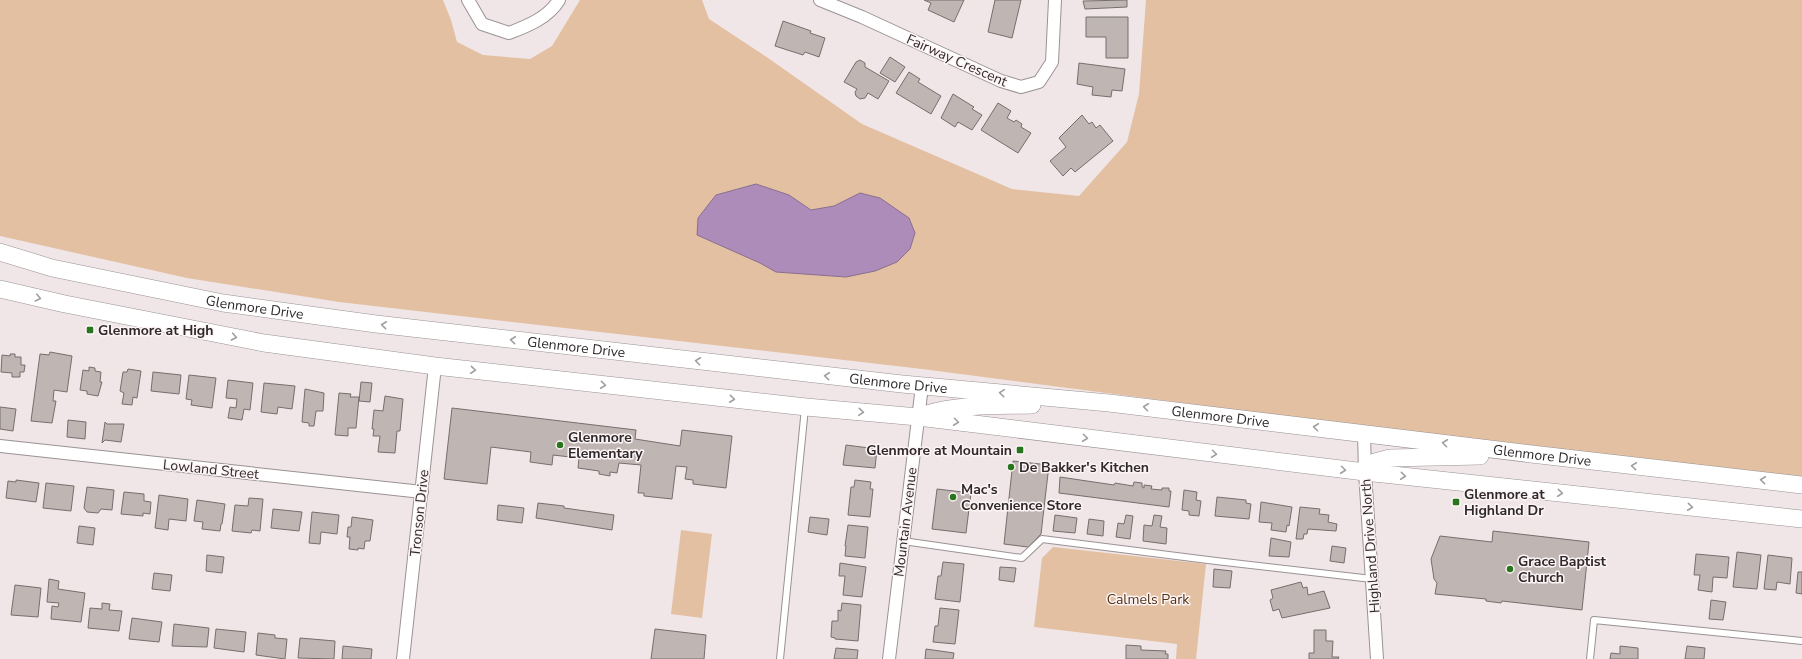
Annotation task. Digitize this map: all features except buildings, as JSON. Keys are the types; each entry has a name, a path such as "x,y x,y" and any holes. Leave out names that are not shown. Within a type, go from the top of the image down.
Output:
{"main road":[{"name":"Glenmore Drive","path":"0,252 52,268 223,303 368,323 922,386 1109,403 1802,485"},
{"path":"0,259 52,268"},
{"path":"0,289 65,304 264,343 435,366 806,407 918,417 1364,472 1802,519"},
{"path":"918,417 942,410 979,406 1109,403"},
{"path":"1364,472 1375,462 1390,458 1540,455"}],"street":[{"path":"468,0 482,24 508,33 531,25 556,5 559,0"},
{"name":"Fairway Crescent","path":"820,0 862,16 1001,81 1021,86 1039,82 1052,62 1055,0"},
{"name":"Tronson Drive","path":"403,659 435,366"},
{"name":"Mountain Avenue","path":"889,659 922,386"},
{"name":"Highland Drive North","path":"1364,432 1364,472 1377,659"},
{"name":"Lowland Street","path":"0,446 422,492"}],"lane":[{"path":"780,659 806,407"},
{"path":"903,541 1022,558 1042,539 1372,579"},
{"path":"1590,659 1594,620 1802,641"}],"green space":[{"path":"0,0 443,0 451,20 457,42 483,55 530,59 552,46 580,0 702,0 709,19 768,58 862,124 1012,189 1079,196 1127,142 1139,94 1146,0 1802,0 1802,478 1330,422 922,369 339,302 187,278 0,236"},
{"path":"681,530 712,534 702,618 671,614"},
{"name":"Calmels Park","path":"1053,547 1206,564 1196,659 1176,659 1177,644 1034,627 1042,558"}],"shaded area":[{"path":"756,184 789,195 811,210 834,206 860,193 880,198 909,218 915,233 910,249 897,262 875,271 846,277 776,272 760,263 697,235 698,218 716,195"}],"place":[{"name":"Glenmore at High","path":"90,330"},
{"name":"Glenmore Elementary","path":"560,445"},
{"name":"Glenmore at Mountain","path":"1020,450"},
{"name":"De Bakker's Kitchen","path":"1011,467"},
{"name":"Mac's Convenience Store","path":"953,497"},
{"name":"Glenmore at Highland Dr","path":"1456,502"},
{"name":"Grace Baptist Church","path":"1510,569"}]}
